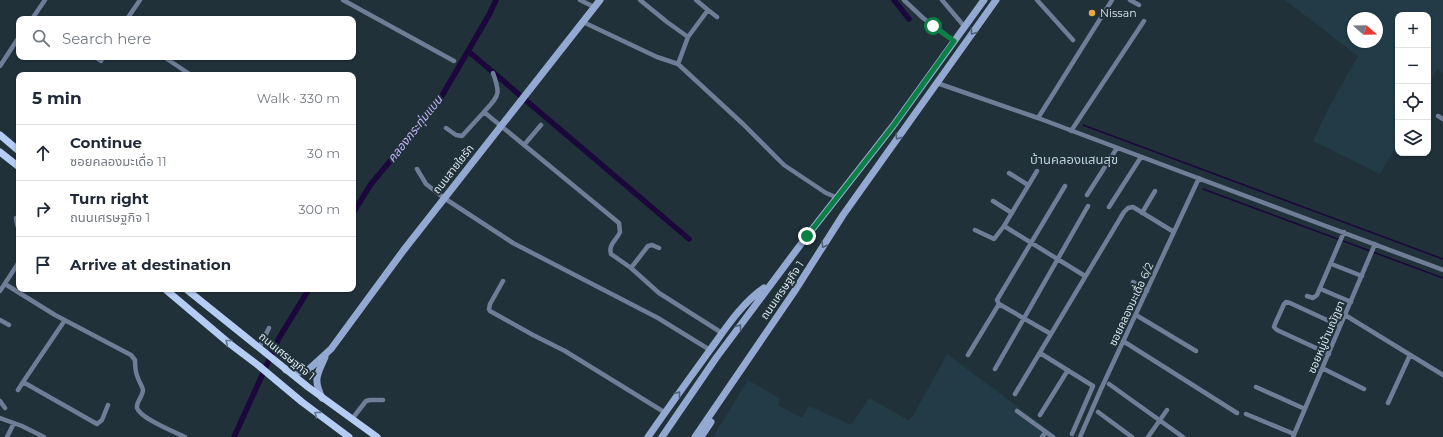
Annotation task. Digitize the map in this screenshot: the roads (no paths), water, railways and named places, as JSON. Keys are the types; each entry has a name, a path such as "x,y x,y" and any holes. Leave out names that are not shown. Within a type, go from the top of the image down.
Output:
{"main road":[{"name":"ถนนสายใยรัก","path":"322,398 317,387 316,380 317,373 327,353 444,198 600,0"},
{"name":"ถนนเศรษฐกิจ 1","path":"662,437 716,358 770,284 893,126 984,0"},
{"name":"ถนนเศรษฐกิจ 1","path":"695,437 786,303 843,215 996,0"},
{"path":"0,135 16,148"},
{"path":"0,152 16,165"},
{"path":"648,437 664,412 722,333 752,298 770,284"},
{"path":"169,292 302,402 349,437"},
{"name":"ถนนเศรษฐกิจ 1","path":"190,292 278,364 376,437"},
{"path":"701,437 775,325 786,303"},
{"name":"ถนนสายใยรัก","path":"286,370 300,372 308,370 327,353"}],"street":[{"path":"35,16 44,0"},
{"path":"130,16 140,0"},
{"path":"343,0 454,61"},
{"path":"580,0 594,7"},
{"path":"640,0 688,37"},
{"path":"696,0 717,17"},
{"path":"904,0 923,18 954,41"},
{"path":"942,0 964,26"},
{"path":"1037,0 1073,40"},
{"path":"1038,118 1112,0"},
{"path":"1130,0 1139,5"},
{"path":"678,64 688,37 708,10"},
{"path":"1071,131 1144,21"},
{"path":"583,22 657,57 678,64 743,124 784,165 826,193 838,198"},
{"path":"0,66 16,42"},
{"path":"168,60 186,72"},
{"path":"446,128 456,135 462,136 495,100 499,91 494,73"},
{"path":"937,83 1038,118 1443,270"},
{"path":"484,112 619,223 620,232 611,245 611,254 631,268 660,293 722,333"},
{"path":"1438,116 1443,119"},
{"path":"524,145 541,126"},
{"path":"1087,195 1117,148"},
{"path":"1109,207 1141,157"},
{"path":"417,169 426,184 444,198 513,243 658,318 710,350"},
{"path":"975,230 994,239 1004,226 1038,171"},
{"path":"1009,173 1028,185"},
{"name":"ซอยคลองมะเดื่อ 6/2","path":"1080,437 1199,178"},
{"path":"968,355 999,304 997,300 1065,186"},
{"path":"1142,213 1155,191"},
{"path":"993,201 1012,213"},
{"path":"996,369 1088,206"},
{"path":"1015,394 1124,212 1128,208 1133,208 1174,232"},
{"path":"1004,226 1085,276"},
{"path":"1308,296 1314,298 1317,295 1344,232"},
{"name":"ซอยหมู่บ้านณัฏยา","path":"1294,435 1376,244"},
{"path":"631,268 648,246 652,245 659,248"},
{"path":"1334,264 1362,276"},
{"path":"0,291 16,267"},
{"path":"503,281 490,304 490,311 565,351 664,412"},
{"path":"1133,282 1147,291"},
{"path":"5,284 16,291"},
{"path":"1323,290 1351,302"},
{"path":"18,292 65,320 131,355 135,360 136,372 143,389 137,407 142,414 185,437"},
{"path":"1329,354 1277,330 1274,327 1275,324 1284,304 1286,302 1290,302 1340,326"},
{"path":"999,304 1051,334"},
{"path":"1136,315 1196,351"},
{"path":"1345,315 1443,375"},
{"path":"0,320 9,325"},
{"path":"18,390 65,320"},
{"path":"259,348 269,328"},
{"path":"1123,341 1237,413"},
{"path":"1040,354 1093,386 1072,434"},
{"path":"1388,404 1410,355"},
{"path":"1322,368 1364,389"},
{"path":"1040,416 1068,370"},
{"path":"23,382 97,424 102,420 108,405"},
{"path":"1109,384 1183,437"},
{"path":"1256,388 1305,409"},
{"path":"352,420 366,401 382,400"},
{"path":"0,401 5,408"},
{"path":"1148,437 1167,410"},
{"path":"1017,411 1053,437"},
{"path":"1098,412 1132,437"},
{"path":"1246,414 1294,435"},
{"path":"0,418 44,437"},
{"path":"7,437 14,423"},
{"path":"1042,437 1046,432"}],"waterway":[{"name":"คลองกระทุ่มแบน","path":"356,208 371,184 436,106 489,15 496,0"},
{"path":"894,0 909,19"},
{"path":"468,51 689,239"},
{"path":"1083,125 1443,259"},
{"path":"1203,189 1443,278"},
{"name":"คลองกระทุ่มแบน","path":"234,437 279,338 307,292"}],"place":[{"name":"Nissan","path":"1092,13"}],"district":[{"name":"บ้านคลองแสนสุข","path":"1074,159"}]}
